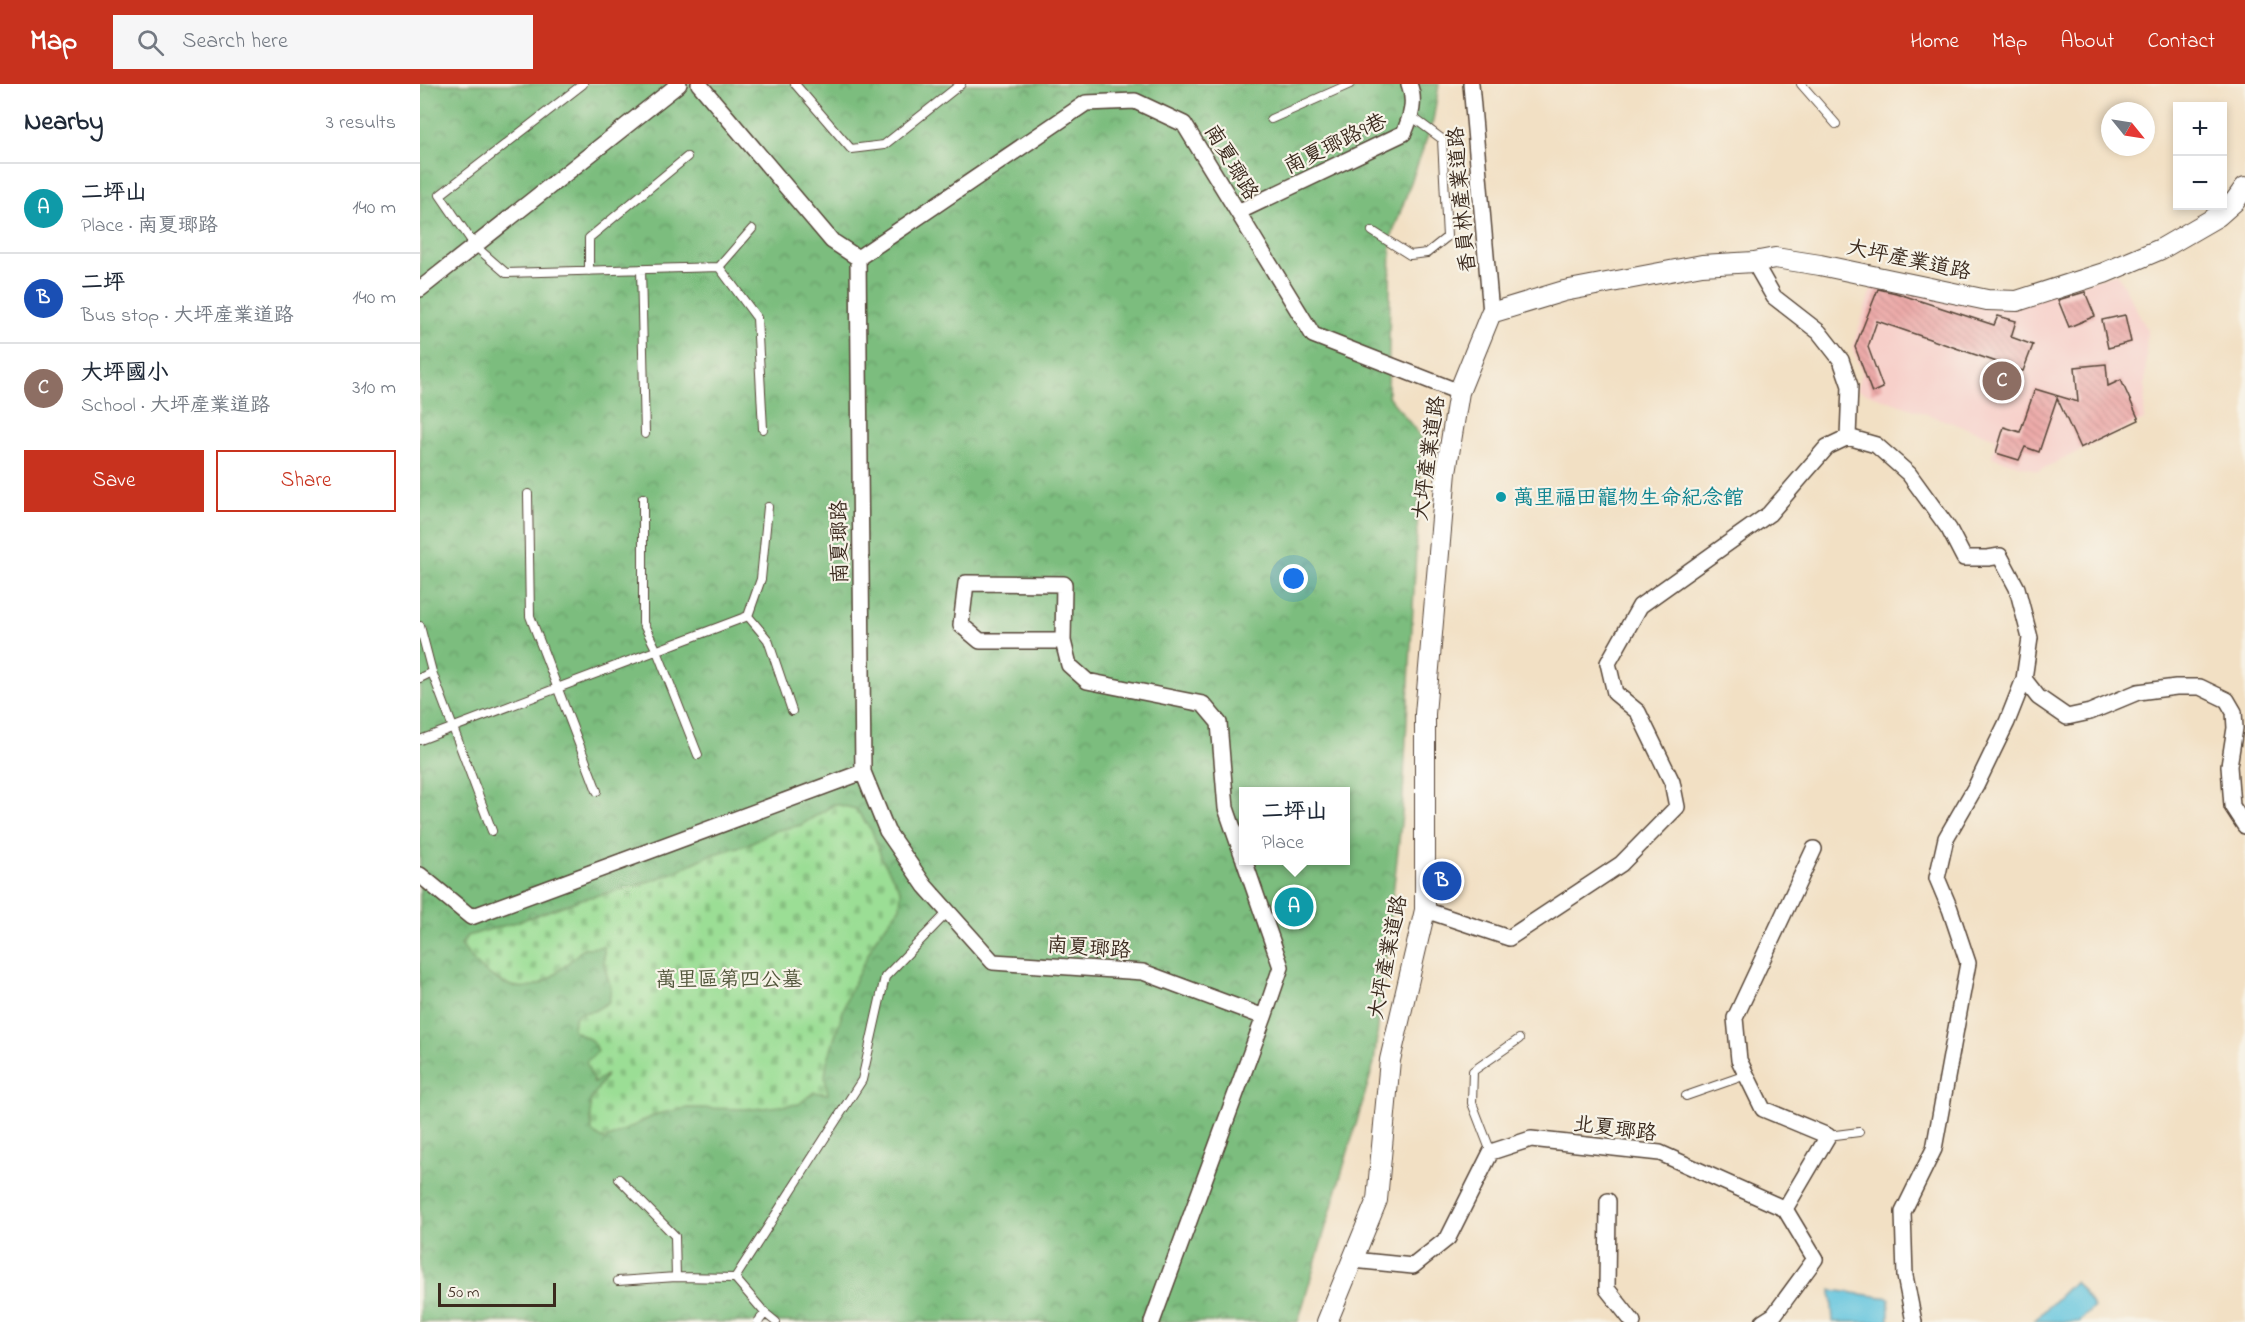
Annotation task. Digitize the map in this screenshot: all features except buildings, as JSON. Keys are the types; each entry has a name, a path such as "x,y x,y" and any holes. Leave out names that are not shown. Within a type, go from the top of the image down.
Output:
{"street":[{"path":"420,289 679,84"},
{"path":"699,84 832,241 858,258"},
{"name":"南夏瑯路9巷","path":"1238,212 1404,133 1411,116 1413,94 1409,84"},
{"name":"香員林產業道路","path":"1472,84 1491,313"},
{"name":"南夏瑯路","path":"1264,1017 1143,972 993,962 925,885 887,831 863,772 858,258 1086,103 1135,101 1184,124 1314,335 1459,392"},
{"name":"大坪產業道路","path":"1327,1322 1377,1200 1390,1059 1425,910 1425,714 1446,472 1459,392 1491,313 1564,291 1702,265 1754,262 1775,258 1820,265 1987,300 2017,301 2104,273 2161,249 2218,216 2235,201 2245,188"},
{"path":"1754,262 1774,297 1819,332 1841,360 1850,386 1848,436"},
{"path":"1425,910 1509,938 1621,864 1677,807 1672,782 1638,712 1615,693 1608,663 1640,606 1769,514 1827,447 1848,436 1876,445 1909,474 1949,529 1964,558 2000,556 2017,588 2030,638 2024,679 2007,722 1976,786 1946,838 1937,878 1968,963 1934,1149 1903,1212 1905,1276 1914,1322"},
{"path":"1063,641 980,640 961,625 966,583 1064,584 1063,641 1069,665 1087,681 1203,704 1219,723 1226,808 1239,845"},
{"path":"2024,679 2037,697 2067,717 2090,712 2138,692 2176,687 2200,687 2227,699 2234,712 2235,728 2229,766 2232,806 2245,826"},
{"path":"420,875 471,917 863,772"},
{"path":"1763,1322 1774,1315 1815,1259 1785,1209 1828,1136 1763,1109 1739,1060 1735,1018 1814,849"},
{"path":"1152,1322 1281,967 1246,865"},
{"name":"北夏瑯路","path":"1491,1152 1531,1138 1660,1154 1785,1209"},
{"path":"1353,1260 1413,1266 1440,1245 1448,1238 1491,1152"},
{"path":"1608,1201 1607,1289 1633,1322"}],"lane":[{"path":"583,84 441,195 475,246 506,273 719,267 752,228"},
{"path":"795,84 851,149 884,145 961,84"},
{"path":"1271,119 1350,84"},
{"path":"1801,84 1836,124"},
{"path":"1372,231 1410,255 1427,254 1447,237 1442,140 1411,116"},
{"path":"589,271 589,238 687,157"},
{"path":"719,267 757,318 763,429"},
{"path":"641,269 645,434"},
{"path":"528,494 530,616 597,790"},
{"path":"644,498 643,623 657,651 699,755"},
{"path":"420,740 748,616 761,579 768,507"},
{"path":"748,616 768,640 792,711"},
{"path":"420,626 432,672 492,831"},
{"path":"420,678 432,672"},
{"path":"735,1278 862,1080 885,977 948,912"},
{"path":"1491,1152 1472,1103 1473,1071 1519,1039"},
{"path":"1686,1096 1746,1075"},
{"path":"1828,1136 1860,1132"},
{"path":"619,1179 675,1236 676,1277"},
{"path":"618,1281 676,1277 735,1278 765,1313 776,1322"},
{"path":"758,1322 765,1313"}],"shaded area":[{"path":"2117,273 2147,329 2144,420 2038,471 1992,457 1996,438 1857,390 1862,372 1852,348 1874,282 1992,308"}],"green space":[{"path":"420,84 1439,84 1433,121 1391,238 1388,396 1422,438 1402,814 1374,1063 1298,1322 420,1322"},
{"name":"萬里區第四公墓","path":"835,804 856,809 872,831 882,859 901,891 900,907 876,938 848,995 827,1062 825,1077 828,1094 814,1092 799,1104 754,1109 688,1108 657,1114 605,1140 592,1132 590,1101 607,1074 594,1083 586,1062 598,1051 591,1040 573,1030 574,1019 579,1013 594,1011 609,1002 611,988 604,965 604,947 584,948 545,981 523,988 498,980 477,965 461,945 467,936 517,922 582,899 668,875 708,856 748,844 774,831 801,825"}],"water":[{"path":"2075,1281 2094,1307 2079,1322 2034,1321"},
{"path":"1831,1290 1889,1298 1889,1322 1833,1322"}],"place":[{"name":"大坪國小","path":"2002,381"},
{"name":"萬里福田寵物生命紀念館","path":"1501,497"},
{"name":"二坪","path":"1442,881"},
{"name":"二坪山","path":"1294,907"}]}
